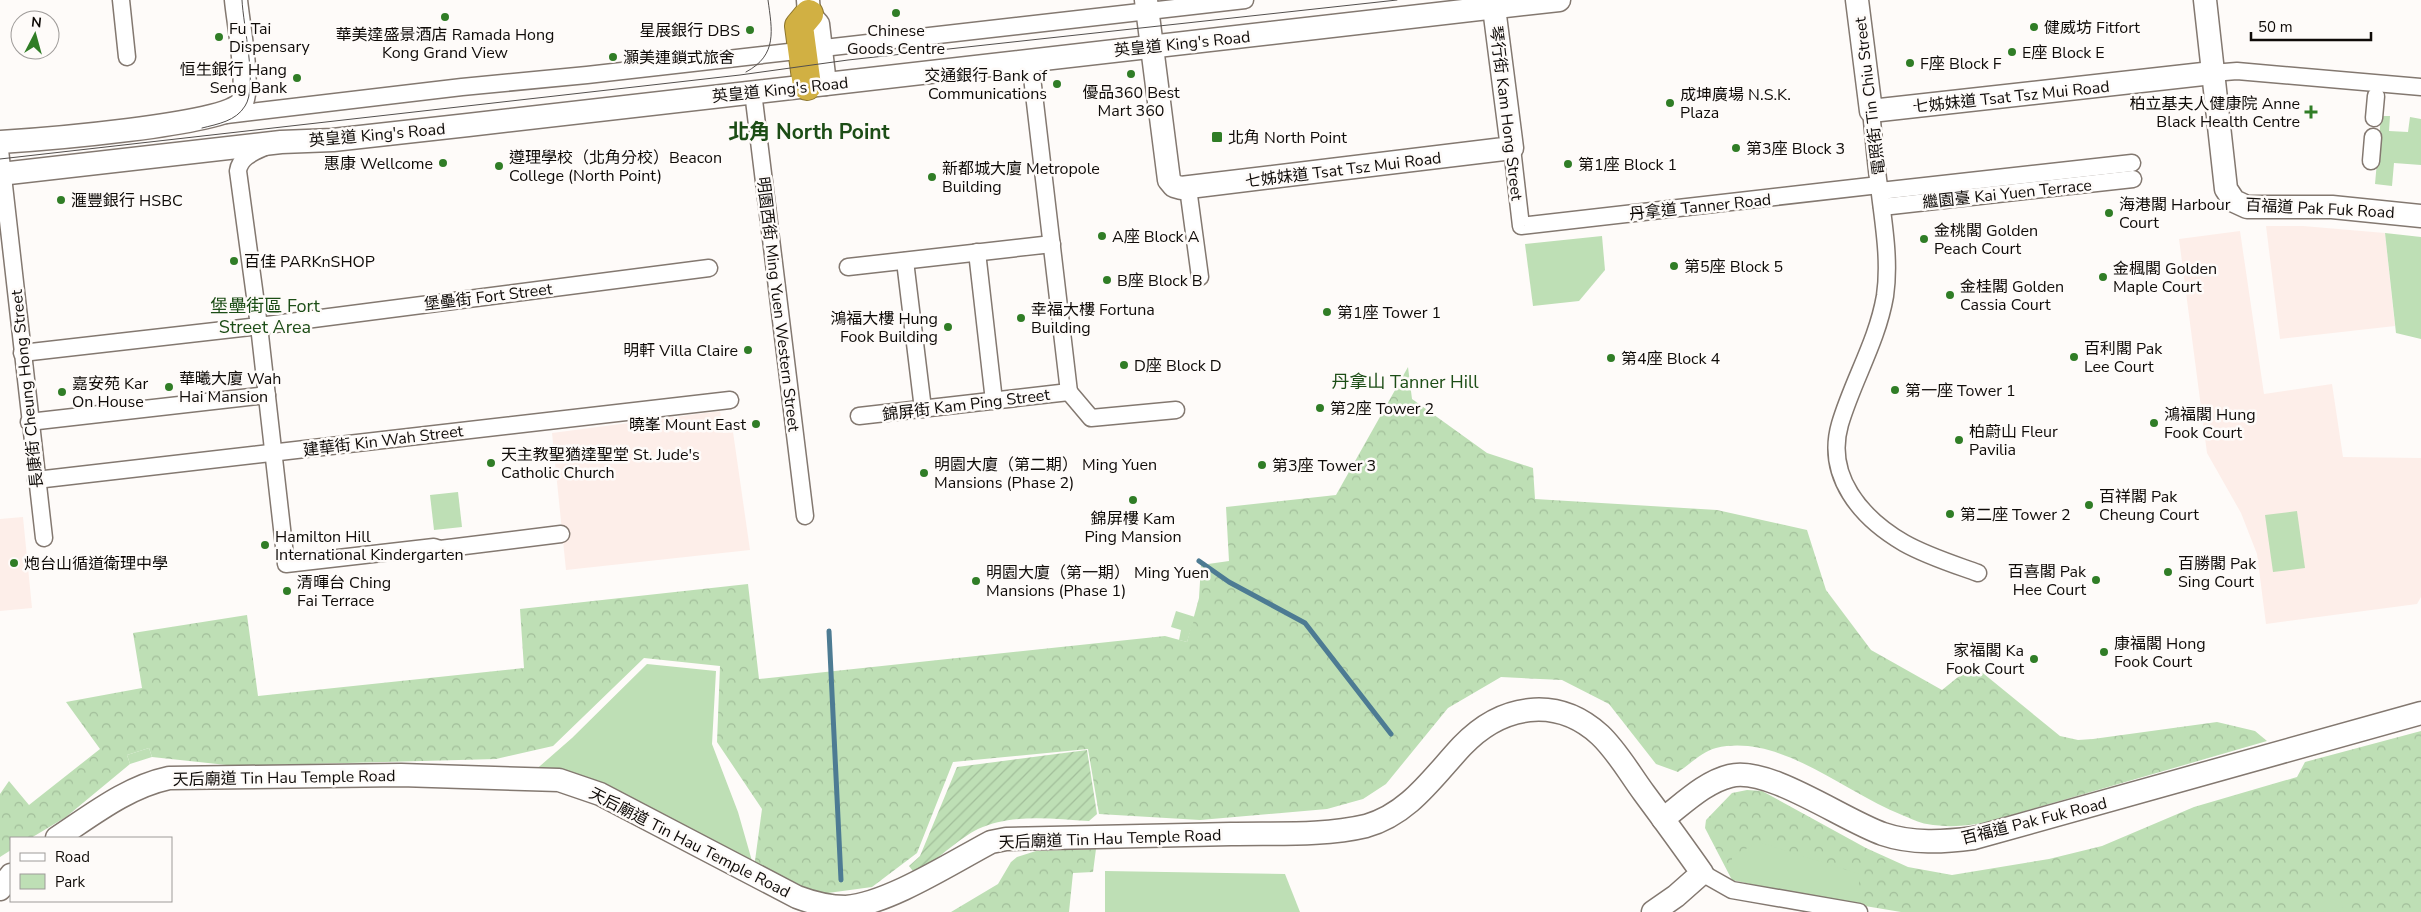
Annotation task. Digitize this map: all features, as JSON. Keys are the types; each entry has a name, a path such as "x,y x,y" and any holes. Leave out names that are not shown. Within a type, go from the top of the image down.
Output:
{"highway":[{"path":"808,4 799,26 811,50 816,85"}],"street":[{"path":"121,0 127,57"},
{"path":"210,118 236,109 241,104 244,95 237,0"},
{"path":"0,142 56,138 432,90 811,50 1147,6 1245,0"},
{"name":"英皇道 King's Road","path":"1,174 282,142 343,139 1153,46 1493,4 1559,0"},
{"name":"電照街 Tin Chiu Street","path":"1857,0 1886,251 1885,292 1877,333 1836,439 1836,457 1839,474 1846,490 1882,528 1918,550 1978,573"},
{"path":"2205,0 2212,73"},
{"name":"琴行街 Kam Hong Street","path":"1493,4 1521,226"},
{"path":"1147,6 1169,176 1181,187 1200,277"},
{"name":"錦屏街 Kam Ping Street","path":"859,416 1069,392 1030,60"},
{"name":"七姊妹道 Tsat Tsz Mui Road","path":"1871,111 2237,71 2421,87"},
{"name":"百福道 Pak Fuk Road","path":"2212,73 2226,189 2234,201 2247,207 2340,208 2421,216"},
{"name":"明園西街 Ming Yuen Western Street","path":"753,92 805,516"},
{"path":"2374,118 2376,96"},
{"path":"2370,162 2373,137"},
{"path":"282,142 251,153 240,163 239,167 263,325 267,395 286,564 434,547 440,549 554,532"},
{"name":"七姊妹道 Tsat Tsz Mui Road","path":"1181,187 1512,148"},
{"name":"長康街 Cheung Hong Street","path":"0,150 1,174 29,422 44,538"},
{"name":"丹拿道 Tanner Road","path":"1521,226 2133,171"},
{"path":"848,267 1052,244"},
{"path":"976,252 994,401"},
{"path":"905,260 922,409"},
{"name":"堡壘街 Fort Street","path":"263,325 709,268"},
{"name":"堡壘街 Fort Street","path":"22,353 290,322"},
{"path":"1069,392 1092,418 1176,410"},
{"path":"29,422 267,395"},
{"name":"建華街 Kin Wah Street","path":"36,480 730,400"},
{"name":"天后廟道 Tin Hau Temple Road","path":"59,837 121,796 158,780 169,778 401,776 559,780 600,794 789,893 826,906 848,906 870,902 894,893 1001,839 1291,833 1364,826 1386,818 1408,804 1431,782 1461,747 1484,727 1510,714 1538,710 1566,714 1600,736 1702,873 1732,890 1859,912"},
{"name":"百福道 Pak Fuk Road","path":"1663,819 1700,792 1729,776 1744,774 1761,777 1848,819 1885,834 1916,840 1944,841 1996,834 2421,713"},
{"path":"1653,912 1676,896 1702,873"},
{"path":"0,890 10,876"}],"shaded area":[{"path":"2266,226 2303,226 2385,233 2395,326 2280,339"},
{"path":"2240,231 2264,394 2332,384 2343,457 2421,458 2421,597 2417,604 2266,624 2257,554 2241,513 2207,453 2179,239"},
{"path":"720,411 723,433 733,432 750,550 566,570 552,433"},
{"name":"炮台山循道衛理中學","path":"23,517 32,608 0,611 0,519"}],"green space":[{"path":"2381,116 2390,116 2389,131 2408,132 2410,117 2421,119 2421,165 2394,163 2392,186 2375,184"},
{"path":"2385,233 2421,237 2421,339 2396,333"},
{"path":"1602,236 1605,270 1579,301 1533,306 1525,244"},
{"path":"1408,367 1412,399 1487,453 1533,468 1535,499 1717,510 1807,530 1826,590 1871,650 1942,690 1973,665 2060,736 2078,740 2093,739 2217,722 2255,731 2267,741 1991,821 1943,826 1918,822 1880,805 1812,768 1764,749 1740,746 1716,748 1701,755 1678,772 1656,764 1609,704 1562,680 1501,677 1448,708 1386,784 1363,799 1327,809 1200,820 1099,814 1088,749 953,762 917,853 872,887 813,895 754,868 762,809 717,742 720,666 644,658 553,746 496,759 236,766 152,757 149,748 127,755 130,764 66,817 33,837 10,837 10,851 0,857 0,794 9,781 29,805 100,749 66,702 142,688 133,633 247,615 258,696 524,668 520,609 748,584 759,679 1165,636 1187,642 1199,598 1201,565 1229,561 1226,507 1336,495"},
{"path":"458,492 462,527 434,530 430,495"},
{"path":"2297,511 2305,568 2273,572 2265,515"},
{"path":"1176,611 1195,617 1187,642 1179,640 1181,630 1171,627"},
{"path":"647,664 716,671 712,744 738,812 754,868 532,773 572,738"},
{"path":"2421,731 2421,912 1901,912 1859,905 1732,856 1732,880 1705,828 1706,820 1732,793 1747,790 1762,791 1866,848 1908,867 1952,875 2049,859 2102,846 2194,807 2297,777 2305,762"},
{"path":"149,748 152,757 130,764 127,755"},
{"path":"1087,750 1097,814 1089,821 1033,818 991,824 963,838 916,875 909,866 920,856 957,767"},
{"path":"1759,842 1859,874 1859,905 1843,904 1732,880 1732,856"},
{"path":"1096,849 1093,872 1073,873 1069,912 951,912 998,884 1011,862 1017,857 1036,851"},
{"path":"1105,871 1285,874 1300,912 1105,912"},
{"path":"2339,893 2344,911 2318,912 2315,899"}],"waterway":[{"path":"1199,561 1229,582 1305,623 1391,734"},
{"path":"829,631 841,880"}],"tram line":[{"path":"202,128 226,121 237,115 245,106 249,97 249,55 242,0"},
{"path":"746,72 764,58 768,50 771,31 768,0"},
{"path":"0,159 740,75 848,60 1397,0"}],"place":[{"name":"Chinese Goods Centre","path":"896,13"},
{"name":"華美達盛景酒店 Ramada Hong Kong Grand View","path":"445,17"},
{"name":"健威坊 Fitfort","path":"2034,27"},
{"name":"星展銀行 DBS","path":"750,30"},
{"name":"Fu Tai Dispensary","path":"219,37"},
{"name":"E座 Block E","path":"2012,52"},
{"name":"灝美連鎖式旅舍","path":"613,57"},
{"name":"F座 Block F","path":"1910,63"},
{"name":"優品360 Best Mart 360","path":"1131,74"},
{"name":"恒生銀行 Hang Seng Bank","path":"297,78"},
{"name":"交通銀行 Bank of Communications","path":"1057,84"},
{"name":"成坤廣場 N.S.K. Plaza","path":"1670,103"},
{"name":"柏立基夫人健康院 Anne Black Health Centre","path":"2311,112"},
{"name":"北角 North Point","path":"1217,137"},
{"name":"第3座 Block 3","path":"1736,148"},
{"name":"惠康 Wellcome","path":"443,163"},
{"name":"第1座 Block 1","path":"1568,164"},
{"name":"遵理學校（北角分校）Beacon College (North Point)","path":"499,166"},
{"name":"新都城大廈 Metropole Building","path":"932,177"},
{"name":"滙豐銀行 HSBC","path":"61,200"},
{"name":"海港閣 Harbour Court","path":"2109,213"},
{"name":"A座 Block A","path":"1102,236"},
{"name":"金桃閣 Golden Peach Court","path":"1924,239"},
{"name":"百佳 PARKnSHOP","path":"234,261"},
{"name":"第5座 Block 5","path":"1674,266"},
{"name":"金楓閣 Golden Maple Court","path":"2103,277"},
{"name":"B座 Block B","path":"1107,280"},
{"name":"金桂閣 Golden Cassia Court","path":"1950,295"},
{"name":"第1座 Tower 1","path":"1327,312"},
{"name":"幸福大樓 Fortuna Building","path":"1021,318"},
{"name":"鴻福大樓 Hung Fook Building","path":"948,327"},
{"name":"明軒 Villa Claire","path":"748,350"},
{"name":"百利閣 Pak Lee Court","path":"2074,357"},
{"name":"第4座 Block 4","path":"1611,358"},
{"name":"D座 Block D","path":"1124,365"},
{"name":"華曦大廈 Wah Hai Mansion","path":"169,387"},
{"name":"第一座 Tower 1","path":"1895,390"},
{"name":"嘉安苑 Kar On House","path":"62,392"},
{"name":"第2座 Tower 2","path":"1320,408"},
{"name":"鴻福閣 Hung Fook Court","path":"2154,423"},
{"name":"曉峯 Mount East","path":"756,424"},
{"name":"柏蔚山 Fleur Pavilia","path":"1959,440"},
{"name":"天主教聖猶達聖堂 St. Jude's Catholic Church","path":"491,463"},
{"name":"第3座 Tower 3","path":"1262,465"},
{"name":"明園大廈（第二期） Ming Yuen Mansions (Phase 2)","path":"924,473"},
{"name":"錦屏樓 Kam Ping Mansion","path":"1133,500"},
{"name":"百祥閣 Pak Cheung Court","path":"2089,505"},
{"name":"第二座 Tower 2","path":"1950,514"},
{"name":"Hamilton Hill International Kindergarten","path":"265,545"},
{"name":"炮台山循道衛理中學","path":"14,563"},
{"name":"百勝閣 Pak Sing Court","path":"2168,572"},
{"name":"百喜閣 Pak Hee Court","path":"2096,580"},
{"name":"明園大廈（第一期） Ming Yuen Mansions (Phase 1)","path":"976,581"},
{"name":"清暉台 Ching Fai Terrace","path":"287,591"},
{"name":"康福閣 Hong Fook Court","path":"2104,652"},
{"name":"家福閣 Ka Fook Court","path":"2034,659"}],"district":[{"name":"北角 North Point","path":"809,132"},
{"name":"堡壘街區 Fort Street Area","path":"265,316"},
{"name":"丹拿山 Tanner Hill","path":"1405,382"}]}
